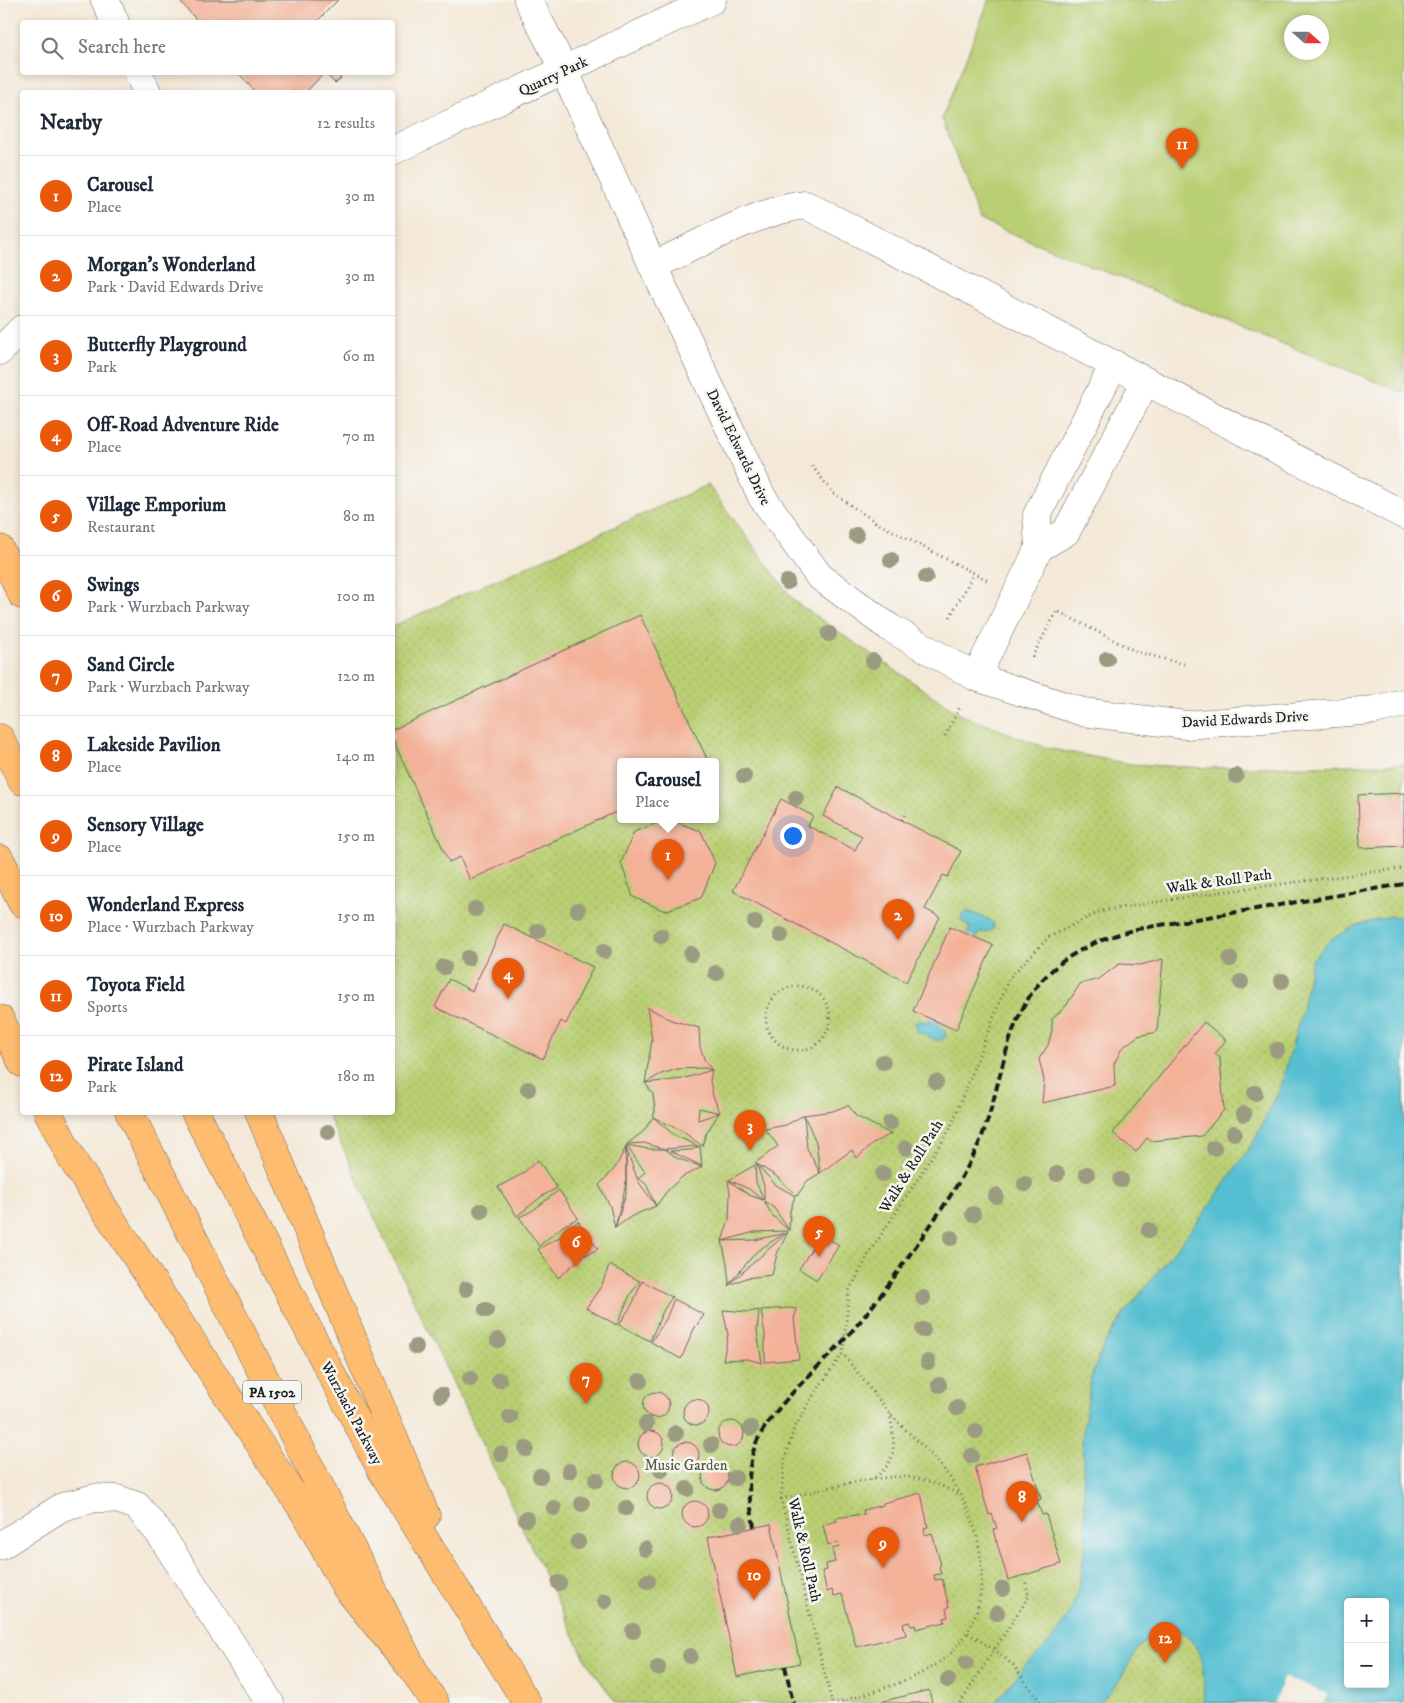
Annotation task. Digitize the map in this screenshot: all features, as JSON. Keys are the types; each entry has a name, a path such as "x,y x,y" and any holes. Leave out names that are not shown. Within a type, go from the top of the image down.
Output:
{"main road":[{"path":"0,549 20,591"},
{"path":"0,738 20,777"},
{"path":"0,859 20,899"},
{"path":"0,1018 20,1058"},
{"path":"50,1115 73,1161 305,1513 345,1586 414,1672"},
{"name":"PA 1502","path":"131,1115 414,1672 435,1703"},
{"name":"Wurzbach Parkway","path":"197,1115 382,1471 527,1703"},
{"path":"260,1115 457,1589"}],"street":[{"path":"105,0 114,20"},
{"name":"David Edwards Drive","path":"528,0 564,70 653,266 762,498 819,576 890,628 976,677 1083,712 1186,725 1374,710 1404,703"},
{"name":"Quarry Park","path":"395,150 712,0"},
{"path":"139,75 146,90"},
{"path":"653,266 756,218 786,207 806,205 1404,515"},
{"path":"0,324 20,320"},
{"path":"0,351 20,331"},
{"path":"1040,548 1037,515 1114,364"},
{"path":"976,677 1040,548 1066,532 1146,381"},
{"path":"0,1546 62,1507 95,1498 117,1499 137,1506 160,1534 270,1703"}],"path":[{"path":"812,466 834,494 877,523 1016,595"},
{"path":"950,617 974,573"},
{"path":"1032,657 1056,611 1137,652 1184,664"},
{"path":"945,736 961,704"},
{"path":"902,820 905,815"},
{"name":"Walk & Roll Path","path":"832,1703 780,1499 785,1459 794,1429 816,1391 843,1354 849,1291 870,1252 950,1129 1009,978 1049,937 1101,911 1206,894 1404,868"},
{"path":"805,986 822,996 828,1004 830,1024 826,1034 818,1043 808,1048 791,1049 777,1043 770,1034 766,1024 770,1002 785,988 805,986"},
{"path":"837,1703 918,1675 944,1658 968,1634 978,1607 982,1580 981,1547 960,1495 938,1463 890,1412 843,1354"},
{"path":"868,1481 887,1468 892,1458 893,1436 890,1412"},
{"path":"780,1499 868,1481 910,1477 941,1486 960,1495"},
{"path":"960,1703 1029,1596 1025,1580"},
{"path":"968,1634 995,1650 1013,1665 1041,1703"}],"green space":[{"path":"989,0 1404,0 1404,393 979,220 942,118"},
{"name":"Music Garden","path":"708,485 795,602 961,715 1047,748 1130,764 1206,768 1404,764 1404,1703 616,1703 586,1661 388,1247 328,1115 395,1115 395,625"}],"water":[{"path":"967,911 990,920 994,924 993,929 987,933 980,932 939,1027 945,1031 946,1037 938,1041 918,1032 915,1023 920,1020 929,1023 970,927 961,921 962,915"},
{"path":"1391,916 1404,918 1404,1703 1203,1703 1202,1663 1195,1645 1181,1632 1157,1629 1137,1650 1121,1678 1100,1703 995,1703 1024,1667 1053,1638 1072,1609 1080,1581 1086,1539 1082,1439 1091,1378 1105,1342 1124,1314 1206,1211 1254,1141 1280,1089 1300,1018 1312,960 1329,941 1357,925"}],"pier":[{"path":"1284,1677 1327,1694 1324,1703 1274,1703"}],"building":[{"path":"338,0 318,20 196,20 180,1"},
{"path":"241,75 322,75 308,90 253,90"},
{"path":"326,75 338,75 341,78 335,83"},
{"path":"640,615 707,758 617,758 617,811 470,880 460,857 449,862 395,745 395,729"},
{"path":"838,787 961,851 948,877 943,875 925,909 940,917 906,982 733,891 781,799 813,816 808,826 855,850 862,836 823,816"},
{"path":"1404,793 1404,846 1360,848 1358,795"},
{"path":"657,823 678,823 701,831 715,863 701,898 665,911 633,897 621,863 634,832"},
{"path":"504,924 593,967 566,1024 561,1021 543,1059 435,1007 449,979 472,991"},
{"path":"950,927 993,945 956,1030 913,1011"},
{"path":"1163,959 1157,1032 1138,1036 1122,1048 1114,1064 1115,1086 1042,1103 1044,1080 1039,1059 1048,1045 1052,1030 1052,1019 1066,1006 1080,984 1099,979 1119,964 1140,965"},
{"path":"647,1007 671,1020 699,1028 700,1047 705,1061 712,1070 705,1068 678,1069 661,1074 645,1083 652,1040"},
{"path":"1204,1022 1226,1040 1215,1054 1220,1058 1224,1110 1202,1136 1151,1141 1147,1138 1136,1152 1113,1133"},
{"path":"712,1070 710,1081 713,1096 720,1113 699,1108 698,1120 719,1113 706,1134 702,1146 682,1131 653,1117 655,1111 653,1094 645,1083 682,1079"},
{"path":"848,1105 856,1116 891,1134 875,1142 857,1158 852,1150 820,1173 816,1142 804,1115 833,1111"},
{"path":"804,1115 807,1148 820,1173 807,1181 797,1196 776,1176 755,1163 778,1146 765,1129 786,1125"},
{"path":"653,1117 674,1135 698,1146 665,1149 644,1143 627,1144 644,1131"},
{"path":"626,1145 649,1149 665,1149 677,1158 702,1167 682,1177 667,1191 656,1206 646,1184 638,1178 645,1172"},
{"path":"700,1146 702,1166 670,1151 691,1150"},
{"path":"626,1147 638,1181 656,1206 632,1216 615,1228 610,1206 599,1185 615,1168","holes":["626,1184 626,1194 615,1228"]},
{"path":"538,1160 557,1188 542,1196 517,1216 498,1187 522,1174"},
{"path":"755,1165 756,1182 764,1200 764,1186 757,1165 776,1185 795,1196 790,1211 789,1230 774,1208 764,1201 772,1215 789,1231 755,1232 722,1241 729,1220 730,1194 728,1180 749,1195 763,1200 749,1189 729,1180"},
{"path":"559,1190 578,1218 563,1226 539,1246 519,1217 532,1211"},
{"path":"578,1221 598,1249 582,1257 558,1278 538,1249 560,1237"},
{"path":"788,1232 777,1254 772,1275 746,1278 727,1286"},
{"path":"785,1233 757,1251 729,1284 722,1241 755,1240"},
{"path":"821,1234 839,1245 817,1280 799,1269"},
{"path":"609,1265 640,1281 630,1295 617,1325 586,1308 602,1285"},
{"path":"642,1281 672,1297 663,1311 650,1341 619,1325 633,1303"},
{"path":"674,1299 704,1315 694,1329 681,1359 651,1342 666,1319"},
{"path":"797,1309 794,1319 799,1359 765,1362 765,1334 761,1310"},
{"path":"723,1310 749,1312 759,1310 757,1331 762,1363 747,1359 723,1360 728,1335"},
{"path":"656,1392 665,1396 669,1405 665,1414 656,1418 647,1414 643,1405 647,1396"},
{"path":"696,1399 705,1403 709,1412 705,1421 696,1425 687,1421 683,1412 687,1403"},
{"path":"731,1421 740,1425 744,1434 740,1443 731,1447 722,1443 718,1434 722,1425"},
{"path":"651,1431 660,1435 664,1444 660,1453 651,1457 642,1453 638,1444 642,1435"},
{"path":"686,1442 695,1446 699,1455 695,1464 686,1468 677,1464 673,1455 677,1446"},
{"path":"1027,1452 1041,1499 1037,1501 1042,1515 1046,1514 1061,1564 1008,1580 993,1530 997,1528 992,1514 989,1515 975,1467"},
{"path":"627,1462 636,1466 640,1475 636,1484 627,1488 618,1484 614,1475 618,1466"},
{"path":"715,1464 724,1468 728,1477 724,1486 715,1490 706,1486 702,1477 706,1468"},
{"path":"660,1483 669,1487 673,1496 669,1505 660,1509 651,1505 647,1496 651,1487"},
{"path":"921,1493 928,1527 924,1528 925,1535 932,1533 941,1565 939,1566 941,1574 934,1575 935,1580 942,1579 949,1607 946,1609 948,1617 944,1618 945,1622 916,1629 915,1625 911,1626 909,1622 903,1624 906,1635 856,1647 842,1594 834,1596 832,1590 827,1592 822,1571 827,1570 826,1564 835,1562 832,1549 839,1547 838,1542 828,1545 823,1525 837,1521 835,1518 864,1514 863,1510"},
{"path":"695,1501 704,1505 708,1514 704,1523 695,1527 686,1523 682,1514 686,1505"},
{"path":"771,1524 800,1663 737,1677 708,1537"},
{"path":"929,1690 932,1703 880,1702"}],"railway":[{"path":"754,1527 749,1473 757,1441 764,1428 784,1402 869,1311 947,1201 973,1157 980,1141 1017,1021 1037,986 1047,975 1082,949 1137,929 1404,884"},
{"path":"785,1666 793,1703"}],"place":[{"name":"Toyota Field","path":"1182,169"},
{"name":"Carousel","path":"668,880"},
{"name":"Morgan's Wonderland","path":"898,940"},
{"name":"Off-Road Adventure Ride","path":"508,999"},
{"name":"Butterfly Playground","path":"750,1151"},
{"name":"Village Emporium","path":"819,1257"},
{"name":"Swings","path":"576,1267"},
{"name":"Sand Circle","path":"586,1404"},
{"name":"Lakeside Pavilion","path":"1022,1522"},
{"name":"Sensory Village","path":"883,1568"},
{"name":"Wonderland Express","path":"754,1600"},
{"name":"Pirate Island","path":"1165,1663"}]}
